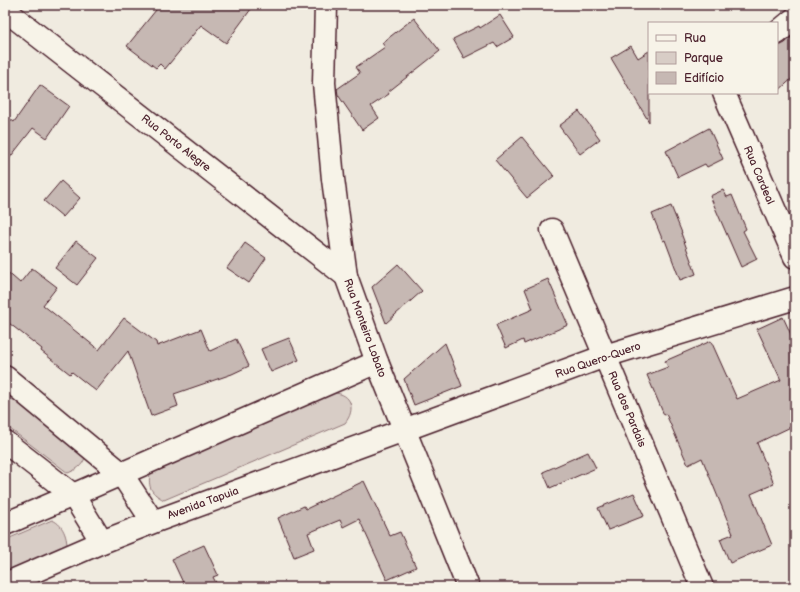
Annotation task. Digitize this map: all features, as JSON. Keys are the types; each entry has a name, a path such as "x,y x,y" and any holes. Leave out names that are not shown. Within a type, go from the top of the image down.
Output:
{"street":[{"name":"Rua Monteiro Lobato","path":"326,5 324,83 332,179 346,276 377,362 468,587"},
{"name":"Rua Porto Alegre","path":"5,10 346,276"},
{"path":"778,32 795,18"},
{"name":"Rua Cardeal","path":"724,94 795,257"},
{"name":"Rua dos Pardais","path":"552,230 702,587"},
{"name":"Rua Quero-Quero","path":"404,430 605,356 795,298"},
{"path":"5,524 377,362"},
{"path":"5,376 122,473 153,522"},
{"name":"Avenida Tapuia","path":"5,584 102,542 153,522 404,430"},
{"path":"5,442 73,495 102,542"}],"green space":[{"path":"5,385 87,452 84,460 78,468 68,473 5,425"},
{"path":"333,393 344,396 350,403 350,413 345,423 164,500 151,490 150,473"},
{"path":"52,520 63,529 67,543 67,553 5,579 5,540"}],"building":[{"path":"160,5 254,5 226,43 201,25 165,69 160,64 156,68 127,46"},
{"path":"500,15 514,37 497,47 494,43 464,58 453,39 479,26 480,28"},
{"path":"414,18 440,51 388,92 389,94 371,106 379,118 362,130 338,95 337,89 360,73 356,67 385,47 382,43"},
{"path":"795,34 795,76 778,91 778,46 785,43"},
{"path":"631,46 638,58 648,52 649,122 611,58"},
{"path":"40,85 69,106 47,138 33,128 5,164 5,115 14,122"},
{"path":"579,111 600,139 580,154 559,126"},
{"path":"709,128 723,159 707,167 705,164 678,177 666,151"},
{"path":"522,137 554,176 527,198 495,160"},
{"path":"61,181 80,198 63,217 44,201"},
{"path":"723,190 727,197 732,195 746,229 743,231 757,259 741,267 710,196"},
{"path":"671,206 696,274 680,280 665,240 663,241 652,214"},
{"path":"76,241 98,258 77,285 55,268"},
{"path":"245,243 266,258 249,283 227,268"},
{"path":"398,264 422,291 386,323 372,287"},
{"path":"32,268 57,287 43,305 99,350 124,318 156,342 157,346 201,329 210,351 236,339 249,366 232,374 174,394 178,406 151,416 128,351 96,391 72,372 70,374 41,351 42,349 5,320 5,270 20,283"},
{"path":"548,279 568,325 524,344 523,340 506,348 496,325 533,309 525,289"},
{"path":"783,317 795,343 795,425 757,443 774,484 751,494 772,545 730,563 720,539 733,534 702,458 688,465 647,375 668,367 665,361 711,341 737,399 781,380 757,329"},
{"path":"289,338 299,360 271,372 261,349"},
{"path":"445,343 462,386 414,405 404,379"},
{"path":"588,452 596,468 550,488 543,472"},
{"path":"364,481 390,536 400,532 416,567 387,580 359,519 343,527 340,520 308,533 314,549 294,557 278,518 304,506 306,509"},
{"path":"634,493 644,516 608,530 598,508"},
{"path":"204,545 218,575 213,577 218,587 185,587 172,559"}]}
